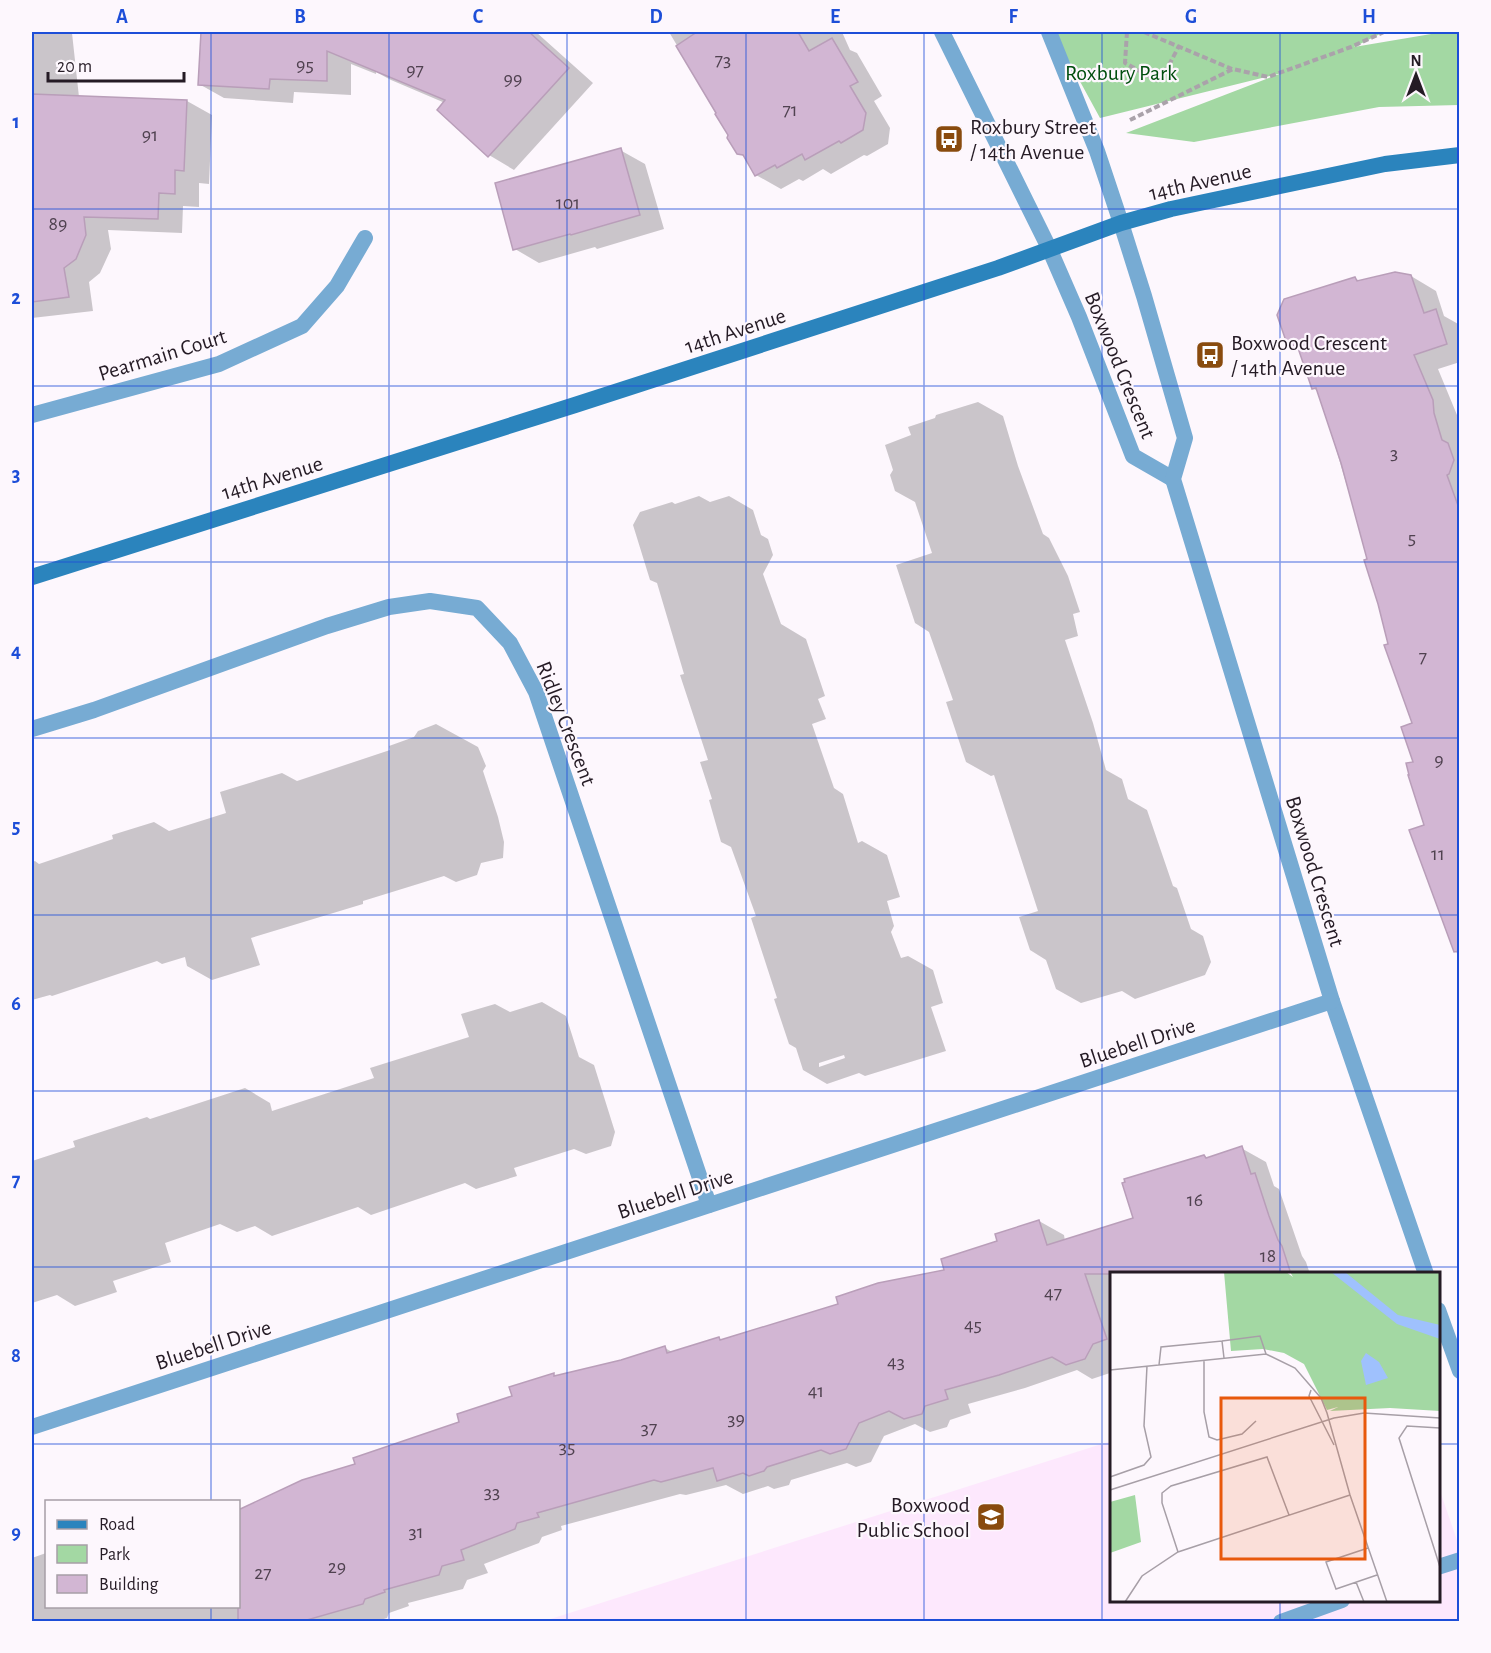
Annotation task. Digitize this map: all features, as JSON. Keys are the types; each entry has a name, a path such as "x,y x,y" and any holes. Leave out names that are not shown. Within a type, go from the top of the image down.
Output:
{"main road":[{"name":"14th Avenue","path":"32,577 998,268 1121,223 1171,209 1385,164 1460,155"}],"street":[{"name":"Boxwood Crescent","path":"942,32 1049,248 1079,317 1133,456 1173,479"},
{"name":"Boxwood Crescent","path":"1049,32 1097,151 1144,296 1185,438 1173,479 1332,1001 1425,1272"},
{"name":"Pearmain Court","path":"32,415 219,364 302,326 337,286 365,238"},
{"name":"Ridley Crescent","path":"32,729 94,710 327,626 389,607 430,601 477,608 510,643 536,692 709,1205"},
{"name":"Bluebell Drive","path":"32,1427 1332,1001"},
{"path":"1440,1316 1460,1371"},
{"path":"1440,1567 1460,1560"},
{"path":"1281,1622 1336,1602"}],"path":[{"path":"1127,32 1125,63 1160,82 1179,46"},
{"path":"1144,32 1233,69 1268,77 1351,47 1383,32"},
{"path":"1130,120 1233,69"}],"shaded area":[{"name":"Boxwood Public School","path":"1110,1441 1110,1602 1440,1602 1440,1491 1459,1546 1459,1621 541,1622"}],"green space":[{"name":"Roxbury Park","path":"1053,32 1384,32 1354,47 1443,32 1459,32 1459,105 1379,107 1194,142 1126,133 1282,73 1100,118"}],"building":[{"path":"201,32 529,32 569,68 488,157 437,110 445,100 327,51 327,81 270,79 269,89 198,85"},
{"path":"697,32 798,32 809,51 832,38 858,82 850,86 866,113 863,130 805,160 802,154 777,168 775,165 755,176 743,155 737,154 727,138 728,135 716,113 676,46"},
{"path":"32,94 187,100 184,171 175,170 175,194 159,193 158,219 84,217 86,235 76,259 64,268 69,297 32,302"},
{"path":"621,148 640,215 513,250 495,183"},
{"path":"1395,272 1411,275 1424,313 1436,309 1447,344 1414,355 1433,400 1434,413 1442,440 1448,443 1454,460 1447,475 1460,511 1460,951 1454,952 1409,830 1424,825 1408,775 1406,763 1413,762 1401,727 1412,723 1384,645 1388,644 1364,560 1367,559 1341,463 1316,388 1312,389 1298,348 1286,341 1277,315 1284,299 1355,277 1357,281"},
{"path":"1242,1146 1251,1174 1255,1173 1290,1272 1085,1274 1107,1339 1093,1344 1085,1359 1066,1365 1052,1357 945,1390 948,1399 925,1406 922,1414 904,1419 889,1411 859,1423 846,1449 830,1454 821,1450 767,1467 764,1471 749,1476 743,1473 717,1481 713,1468 661,1482 654,1480 537,1513 539,1517 517,1523 515,1529 461,1550 464,1560 442,1566 439,1575 384,1590 385,1592 365,1599 363,1604 300,1622 238,1622 240,1509 302,1480 355,1464 353,1458 459,1422 457,1414 512,1396 509,1387 554,1373 554,1376 621,1360 665,1346 667,1353 719,1337 720,1340 838,1304 836,1297 878,1283 944,1270 941,1259 997,1241 995,1234 1039,1220 1047,1245 1133,1218 1122,1183 1125,1182 1124,1179 1204,1155 1206,1158"}],"place":[{"name":"Roxbury Street / 14th Avenue","path":"949,139"},
{"name":"Boxwood Crescent / 14th Avenue","path":"1210,355"},
{"name":"Boxwood Public School","path":"991,1517"}]}
